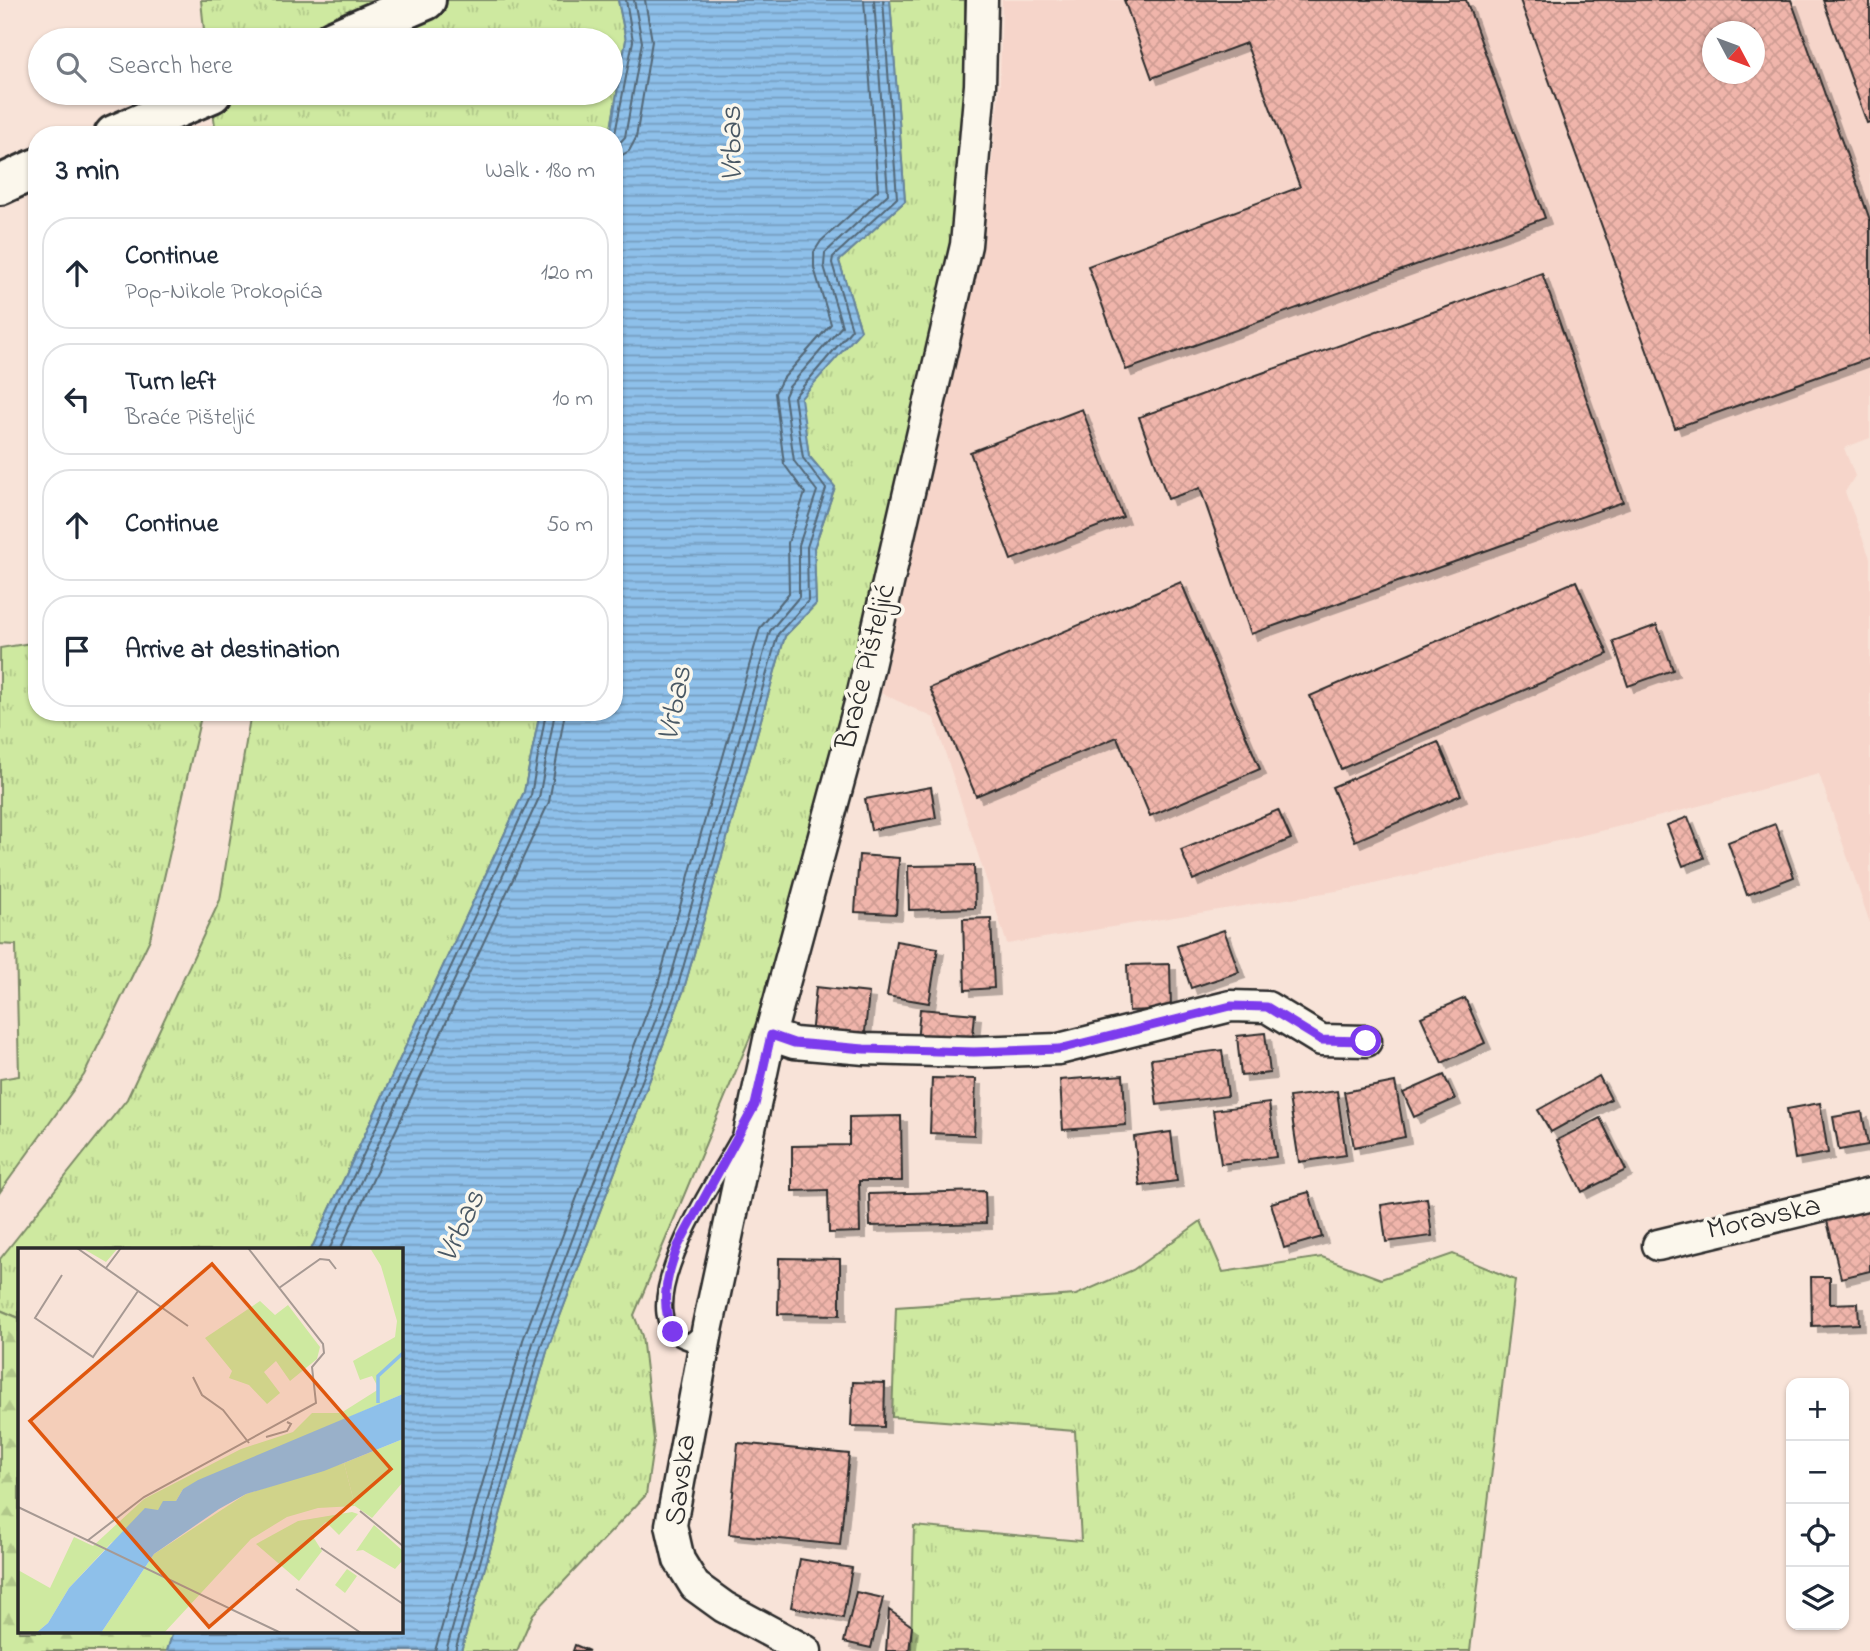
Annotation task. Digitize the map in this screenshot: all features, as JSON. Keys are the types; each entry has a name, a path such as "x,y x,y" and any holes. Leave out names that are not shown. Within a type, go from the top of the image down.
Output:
{"street":[{"path":"361,28 426,0"},
{"name":"Braće Pišteljić","path":"708,1326 771,1035 863,692 966,245 980,85 982,0"},
{"path":"135,126 184,105"},
{"path":"0,185 28,172"},
{"path":"771,1035 794,1043 864,1049 974,1052 1059,1049 1231,1006 1267,1007 1321,1040 1366,1041"},
{"name":"Moravska","path":"1658,1245 1870,1194"},
{"name":"Savska","path":"708,1326 671,1525 679,1560 695,1587 724,1607 806,1651"}],"lane":[{"path":"708,1326 700,1336 689,1342 680,1339 673,1332 664,1308 667,1284 678,1246 755,1105"}],"shaded area":[{"path":"1002,0 1870,0 1870,438 1844,448 1855,476 1845,492 1870,558 1870,923 1819,774 1638,822 1361,887 1007,944 934,718 881,693 984,239 1000,82"}],"green space":[{"path":"201,0 618,0 626,40 623,58 623,28 204,28"},
{"path":"890,0 965,0 966,85 952,239 857,652 779,968 634,1315 642,1336 654,1440 646,1495 533,1614 517,1651 461,1651 548,1348 683,992 785,636 816,604 814,548 835,487 809,456 800,398 861,330 839,261 905,201"},
{"path":"212,105 615,105 612,126 215,126"},
{"path":"28,643 28,721 200,721 150,939 84,1075 0,1192 0,1079 19,1076 16,945 0,944 0,648"},
{"path":"250,721 538,721 524,792 312,1248 18,1248 18,1318 0,1310 0,1259 127,1099 220,900"},
{"path":"1201,1221 1223,1272 1322,1257 1381,1279 1453,1254 1515,1280 1470,1651 911,1651 914,1526 1081,1541 1075,1431 892,1417 896,1307 1076,1295 1133,1270"},
{"path":"0,1310 18,1318 18,1634 172,1634 167,1651 0,1651"}],"water":[{"name":"Vrbas","path":"618,0 890,0 905,201 839,261 861,330 801,398 809,456 835,487 814,548 816,604 785,636 683,992 548,1348 461,1651 167,1651 172,1634 402,1634 402,1248 312,1248 524,792 538,721 623,721 623,126 612,126 615,105 623,105 623,58 626,40"}],"building":[{"path":"1124,0 1466,0 1545,218 1126,370 1088,266 1300,187 1246,43 1152,78"},
{"path":"1520,0 1791,0 1870,220 1870,358 1675,428"},
{"path":"1823,0 1870,0 1870,122 1867,123"},
{"path":"1542,273 1623,502 1251,634 1200,488 1168,499 1139,417"},
{"path":"1082,409 1123,517 1011,560 970,452"},
{"path":"1576,581 1608,654 1341,769 1310,696"},
{"path":"1181,582 1260,769 1150,816 1117,737 976,796 930,688"},
{"path":"1657,625 1673,670 1628,686 1613,641"},
{"path":"1438,742 1461,795 1355,841 1332,787"},
{"path":"931,787 936,818 871,830 865,799"},
{"path":"1278,810 1291,839 1193,880 1181,850"},
{"path":"1688,817 1704,858 1683,866 1667,825"},
{"path":"1775,824 1794,877 1747,895 1728,842"},
{"path":"859,855 899,858 896,914 855,912"},
{"path":"974,865 975,908 909,910 908,866"},
{"path":"991,918 994,988 965,990 963,919"},
{"path":"1224,930 1239,972 1191,988 1177,946"},
{"path":"896,941 938,948 929,1003 887,996"},
{"path":"1170,964 1171,1009 1129,1011 1127,965"},
{"path":"816,987 869,993 864,1041 811,1036"},
{"path":"1465,998 1485,1043 1442,1063 1421,1017"},
{"path":"920,1009 975,1014 972,1047 917,1042"},
{"path":"1265,1033 1270,1073 1241,1076 1237,1036"},
{"path":"1222,1050 1228,1096 1157,1105 1151,1059"},
{"path":"1123,1075 1126,1125 1063,1130 1060,1080"},
{"path":"1444,1075 1455,1099 1414,1117 1403,1093"},
{"path":"1599,1076 1611,1099 1551,1132 1538,1110"},
{"path":"932,1078 976,1079 974,1135 930,1133"},
{"path":"1395,1082 1405,1137 1354,1147 1344,1092"},
{"path":"1337,1091 1346,1155 1299,1162 1289,1097"},
{"path":"1269,1103 1276,1157 1221,1164 1213,1110"},
{"path":"1820,1103 1828,1153 1795,1159 1787,1109"},
{"path":"1862,1112 1868,1145 1839,1150 1833,1117"},
{"path":"901,1116 902,1181 859,1181 860,1232 829,1233 828,1190 792,1191 792,1146 849,1145 849,1117"},
{"path":"1600,1118 1626,1170 1582,1192 1557,1140"},
{"path":"1171,1132 1177,1181 1140,1186 1134,1137"},
{"path":"985,1191 986,1223 870,1226 869,1194"},
{"path":"1309,1192 1322,1237 1284,1248 1271,1203"},
{"path":"1427,1198 1432,1236 1386,1242 1381,1205"},
{"path":"1870,1206 1870,1271 1841,1278 1826,1217"},
{"path":"779,1258 840,1259 840,1315 778,1314"},
{"path":"1811,1277 1830,1277 1830,1304 1858,1303 1859,1324 1812,1326"},
{"path":"853,1382 885,1383 884,1427 851,1426"},
{"path":"738,1443 849,1454 840,1545 729,1534"},
{"path":"800,1559 852,1568 843,1618 791,1607"},
{"path":"856,1592 883,1598 871,1648 844,1642"},
{"path":"889,1610 912,1626 909,1651 886,1651"},
{"path":"575,1645 589,1651 573,1651"}],"route":[{"path":"673,1332 664,1308 671,1264 678,1246 713,1187 755,1105 771,1035 794,1043 864,1049 974,1052 1059,1049 1231,1006 1267,1007 1321,1040 1366,1041"}]}
